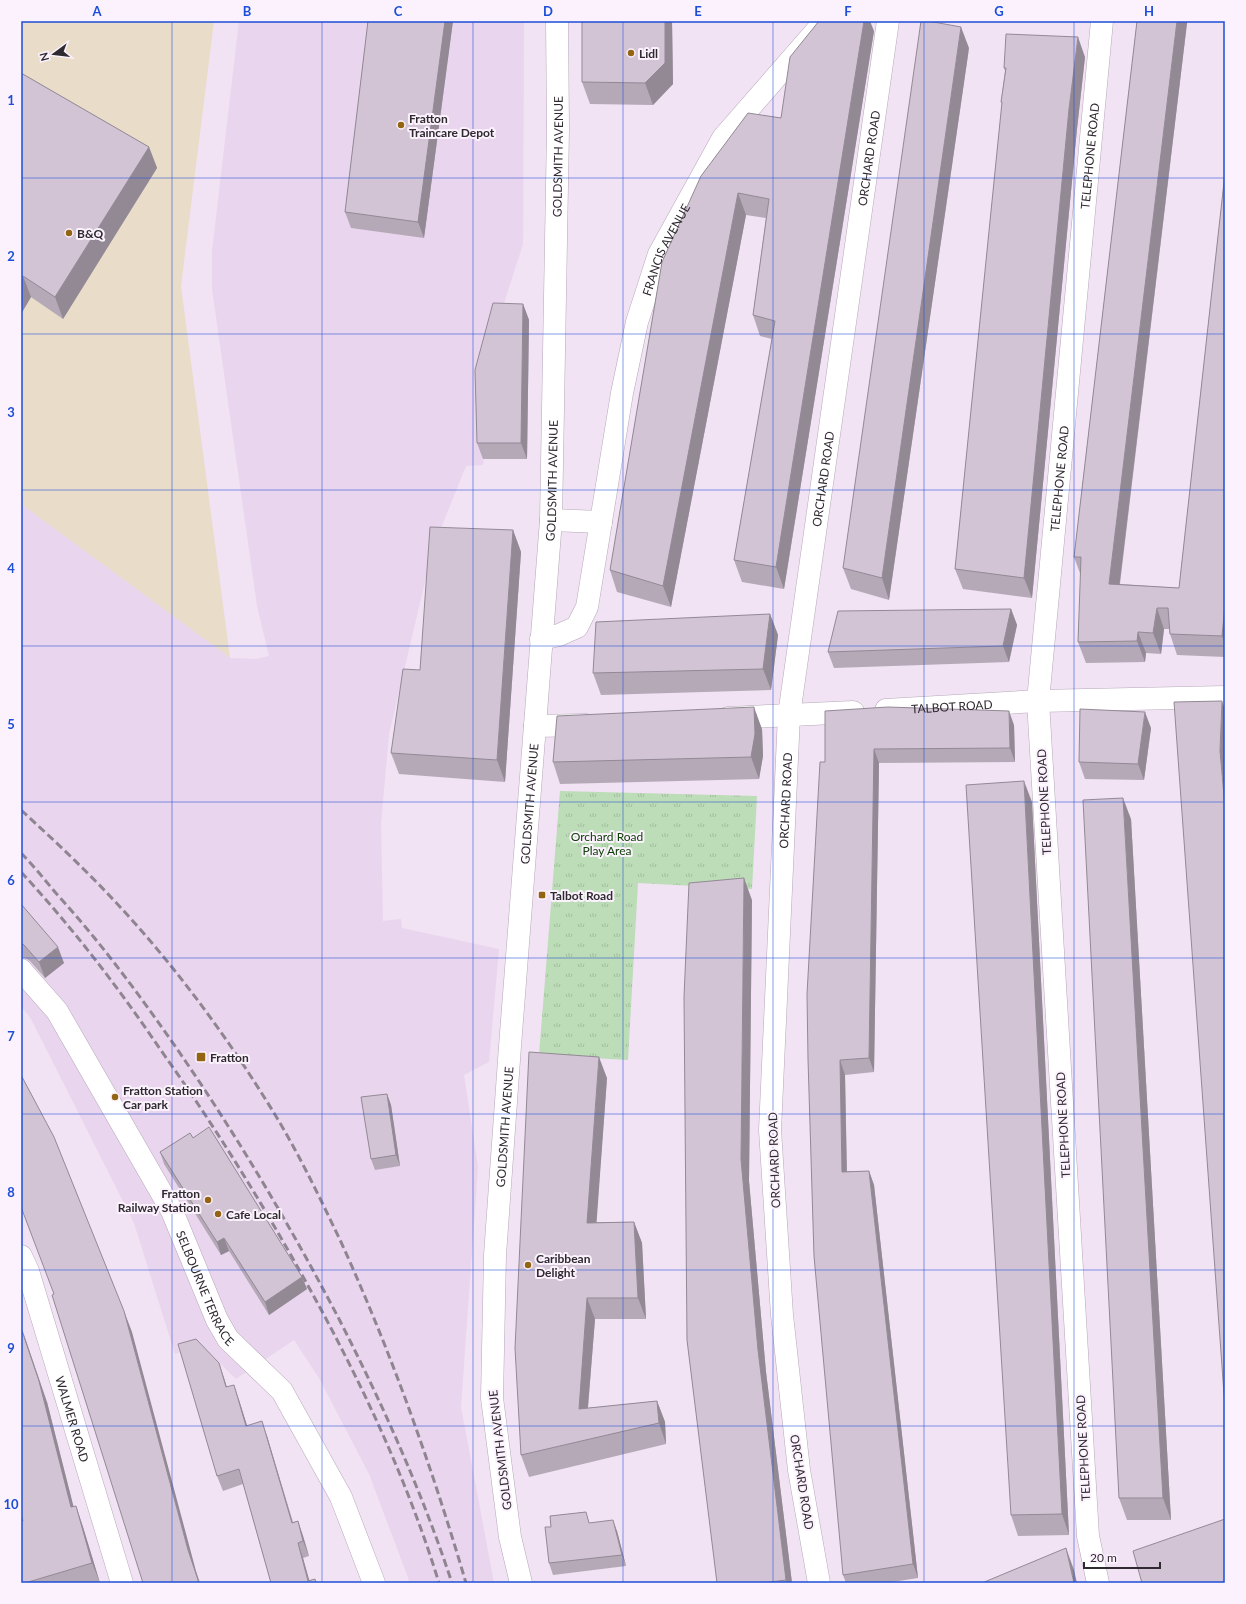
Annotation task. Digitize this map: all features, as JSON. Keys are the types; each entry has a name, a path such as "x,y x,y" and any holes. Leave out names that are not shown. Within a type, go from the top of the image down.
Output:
{"street":[{"name":"GOLDSMITH AVENUE","path":"521,1583 510,1537 492,1398 495,1255 551,520 558,129 557,21"},
{"name":"FRANCIS AVENUE","path":"541,639 560,635 577,627 587,607 622,393 637,322 659,254 723,138 825,21"},
{"name":"ORCHARD ROAD","path":"819,1583 799,1470 783,1323 770,1130 789,715 888,21"},
{"name":"TELEPHONE ROAD","path":"1098,1583 1088,1536 1038,701 1102,21"},
{"path":"551,520 601,522"},
{"name":"TALBOT ROAD","path":"710,719 1038,701 1225,696"},
{"path":"535,726 607,724"},
{"name":"SELBOURNE TERRACE","path":"21,970 57,1011 172,1211 217,1320 228,1339 282,1392 341,1497 374,1583"},
{"name":"WALMER ROAD","path":"21,1256 28,1272 122,1583"}],"shaded area":[{"path":"21,21 214,21 181,286 230,658 21,504"},
{"path":"239,21 524,21 523,244 499,319 483,465 466,466 433,548 389,734 381,824 383,921 401,919 402,928 499,949 489,1062 464,1075 478,1167 461,1407 494,1583 410,1583 369,1474 319,1378 294,1340 236,1379 201,1345 175,1354 134,1223 31,1019 21,1006 21,504 230,658 256,659 269,656 257,606 212,289 212,251"}],"green space":[{"name":"Orchard Road Play Area","path":"560,791 757,796 752,889 638,883 628,1060 539,1055"}],"building":[{"name":"Fratton Traincare Depot","path":"368,21 445,21 418,222 345,212"},
{"name":"Lidl","path":"582,21 665,21 665,63 645,83 582,82"},
{"path":"819,21 864,21 776,567 734,560 775,321 753,315 769,199 738,193 663,586 610,570 662,262 701,176 748,113 781,118 790,57"},
{"path":"921,21 961,27 882,578 843,568"},
{"path":"1137,21 1177,21 1109,584 1179,588 1225,173 1225,606 1222,636 1170,634 1168,608 1157,608 1153,633 1138,632 1137,641 1078,642 1081,557 1074,557"},
{"path":"1006,34 1078,37 1069,109 1024,578 955,569 1001,102 1006,68 1004,68"},
{"name":"B&Q","path":"21,73 149,147 55,297 23,276 21,280"},
{"path":"493,303 523,304 521,443 477,443 475,370"},
{"path":"430,527 513,530 497,760 391,753 403,669 420,670"},
{"path":"1011,609 1003,646 828,652 838,611"},
{"path":"770,614 763,669 593,673 596,622"},
{"path":"1222,701 1220,751 1225,807 1225,1408 1174,702"},
{"path":"754,707 755,734 751,757 553,762 557,716"},
{"path":"888,707 1009,711 1010,748 874,749 869,1058 840,1060 842,1172 869,1171 913,1564 843,1575 814,1256 807,994 820,762 825,762 825,711"},
{"path":"1080,709 1145,712 1138,764 1079,762"},
{"path":"1024,781 1062,1514 1011,1515 966,785"},
{"path":"1123,798 1163,1498 1119,1498 1083,800"},
{"path":"744,878 741,1159 758,1350 786,1580 762,1583 717,1583 687,1340 684,997 689,883"},
{"path":"21,904 58,947 39,962 21,943"},
{"path":"529,1052 599,1057 587,1223 634,1222 638,1298 587,1298 579,1409 657,1401 659,1423 521,1455 515,1348"},
{"path":"21,1075 54,1137 124,1311 188,1550 199,1583 143,1583 52,1295 54,1294 21,1207"},
{"path":"387,1094 396,1155 371,1159 361,1097"},
{"path":"209,1127 302,1277 265,1302 224,1238 217,1242 160,1152 190,1133 193,1138"},
{"path":"21,1328 39,1381 71,1507 76,1506 92,1563 25,1583 21,1583 21,1521 23,1521 21,1515"},
{"path":"196,1339 219,1363 226,1387 234,1385 246,1426 262,1421 292,1523 298,1521 303,1541 298,1543 308,1581 315,1579 316,1583 271,1583 239,1469 217,1476 178,1344"},
{"path":"586,1512 589,1523 613,1520 622,1555 549,1563 545,1527 551,1527 550,1516"},
{"path":"1225,1519 1225,1581 1219,1583 1142,1583 1133,1551"},
{"path":"1066,1548 1074,1583 982,1583"}],"railway":[{"path":"21,810 98,883 164,957 203,1007 240,1059 292,1144 341,1242 377,1325 425,1453 466,1583"},
{"path":"21,853 90,932 139,996 207,1093 266,1188 322,1286 371,1384 415,1482 452,1583"},
{"path":"21,872 94,958 128,1003 206,1116 277,1231 347,1359 368,1402 407,1491 439,1583"}],"place":[{"name":"Lidl","path":"631,53"},
{"name":"Fratton Traincare Depot","path":"401,125"},
{"name":"B&Q","path":"69,233"},
{"name":"Talbot Road","path":"542,895"},
{"name":"Fratton","path":"201,1057"},
{"name":"Fratton Station Car park","path":"115,1097"},
{"name":"Fratton Railway Station","path":"208,1200"},
{"name":"Cafe Local","path":"218,1214"},
{"name":"Caribbean Delight","path":"528,1265"}]}
